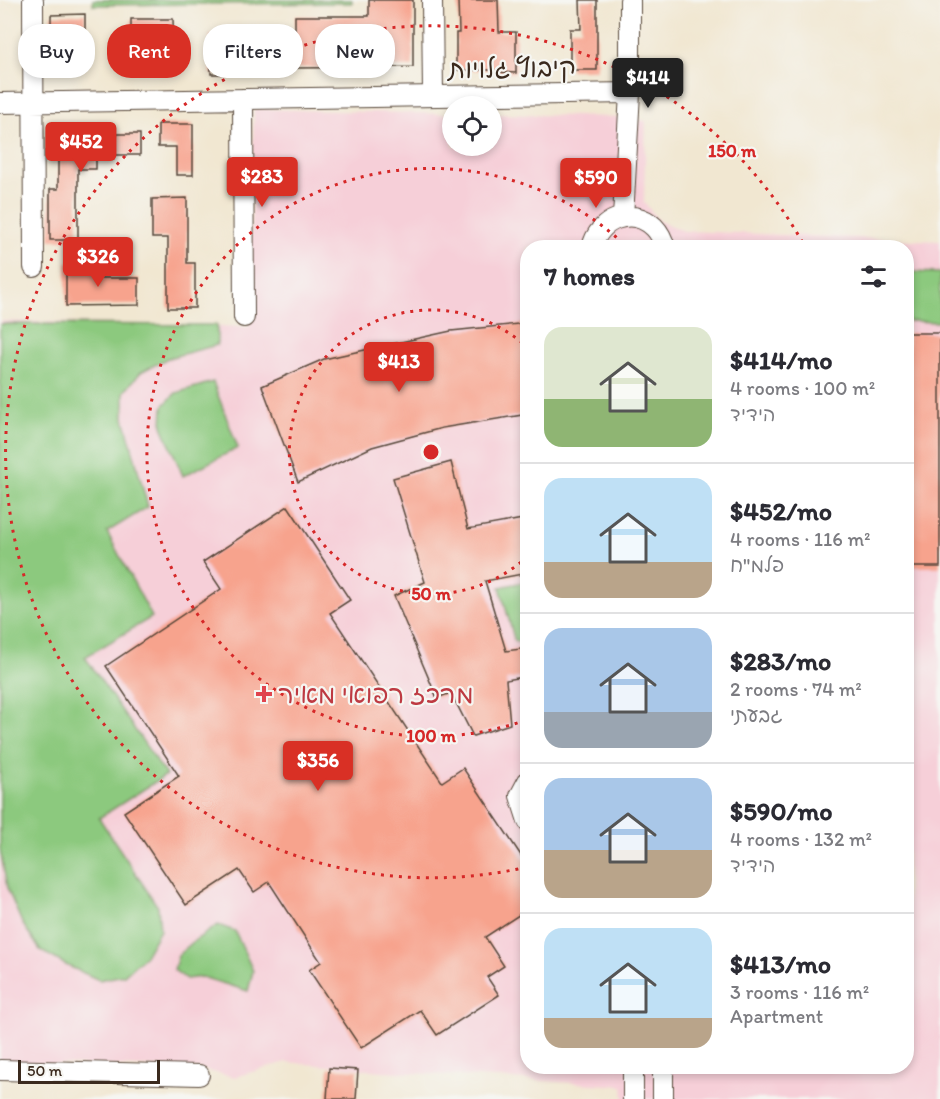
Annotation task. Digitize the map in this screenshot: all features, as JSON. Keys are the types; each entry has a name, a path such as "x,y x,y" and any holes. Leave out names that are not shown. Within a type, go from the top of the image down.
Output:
{"street":[{"path":"33,0 34,267"},
{"path":"432,0 433,96"},
{"path":"623,217 630,93 630,0"},
{"name":"קיבוץ גלויות","path":"0,103 630,93"},
{"path":"243,99 244,317"},
{"path":"594,240 601,229 611,221 623,217 636,217 653,226 662,240"},
{"path":"0,1070 199,1075"},
{"path":"633,1074 633,1099"},
{"path":"663,1074 663,1099"}],"shaded area":[{"name":"מרכז רפואי מאיר","path":"254,109 442,114 442,156 502,156 502,114 620,117 646,121 644,202 659,221 684,231 940,241 940,1099 624,1099 623,1086 382,1071 286,1062 235,1077 199,1069 0,1062 0,321 249,327"}],"green space":[{"path":"93,0 352,0 352,3 93,5"},
{"path":"914,272 940,273 940,322 914,321"},
{"path":"0,324 217,325 217,345 168,358 141,372 124,392 124,418 148,507 107,532 152,617 85,657 166,775 99,818 158,907 160,930 145,956 124,975 99,980 40,950 22,923 7,888 0,849"},
{"path":"213,382 238,448 183,476 162,426 163,406 176,393"},
{"path":"520,583 520,641 515,642 500,587"},
{"path":"218,925 235,931 253,971 248,991 202,977 186,979 174,970 178,955"}],"building":[{"path":"369,0 413,0 413,67 395,67 395,24 315,24 315,68 303,68 303,24 295,24 295,16 369,16"},
{"path":"458,0 498,0 499,32 516,32 516,73 495,72 495,70 456,70 456,33 459,33"},
{"path":"580,0 597,0 597,70 570,70 570,29 581,29"},
{"path":"85,14 85,24 51,24 51,15"},
{"path":"131,19 173,19 173,24 131,24"},
{"path":"158,124 193,124 193,175 176,175 176,147 158,147"},
{"path":"58,130 96,130 96,134 140,134 140,155 96,155 96,169 78,169 78,240 50,240 50,189 58,189"},
{"path":"187,198 187,263 195,263 195,308 168,308 168,238 152,238 152,199"},
{"path":"97,262 97,278 139,278 139,305 66,306 66,263"},
{"path":"520,324 520,415 442,428 372,447 298,482 262,386 324,359 451,331"},
{"path":"914,333 940,333 940,567 914,567"},
{"path":"451,462 468,529 520,519 520,574 485,581 506,651 520,649 520,677 506,680 510,724 473,736 451,693 437,698 394,596 425,582 393,478"},
{"path":"288,506 350,600 330,613 442,782 463,768 520,854 520,914 485,937 504,966 487,977 499,995 437,1035 420,1010 361,1048 309,970 321,962 269,882 254,892 239,870 186,905 124,812 179,776 106,666 221,589 203,562"},
{"path":"329,1068 358,1070 356,1099 327,1099"}],"place":[{"name":"מרכז רפואי מאיר","path":"264,694"}]}
